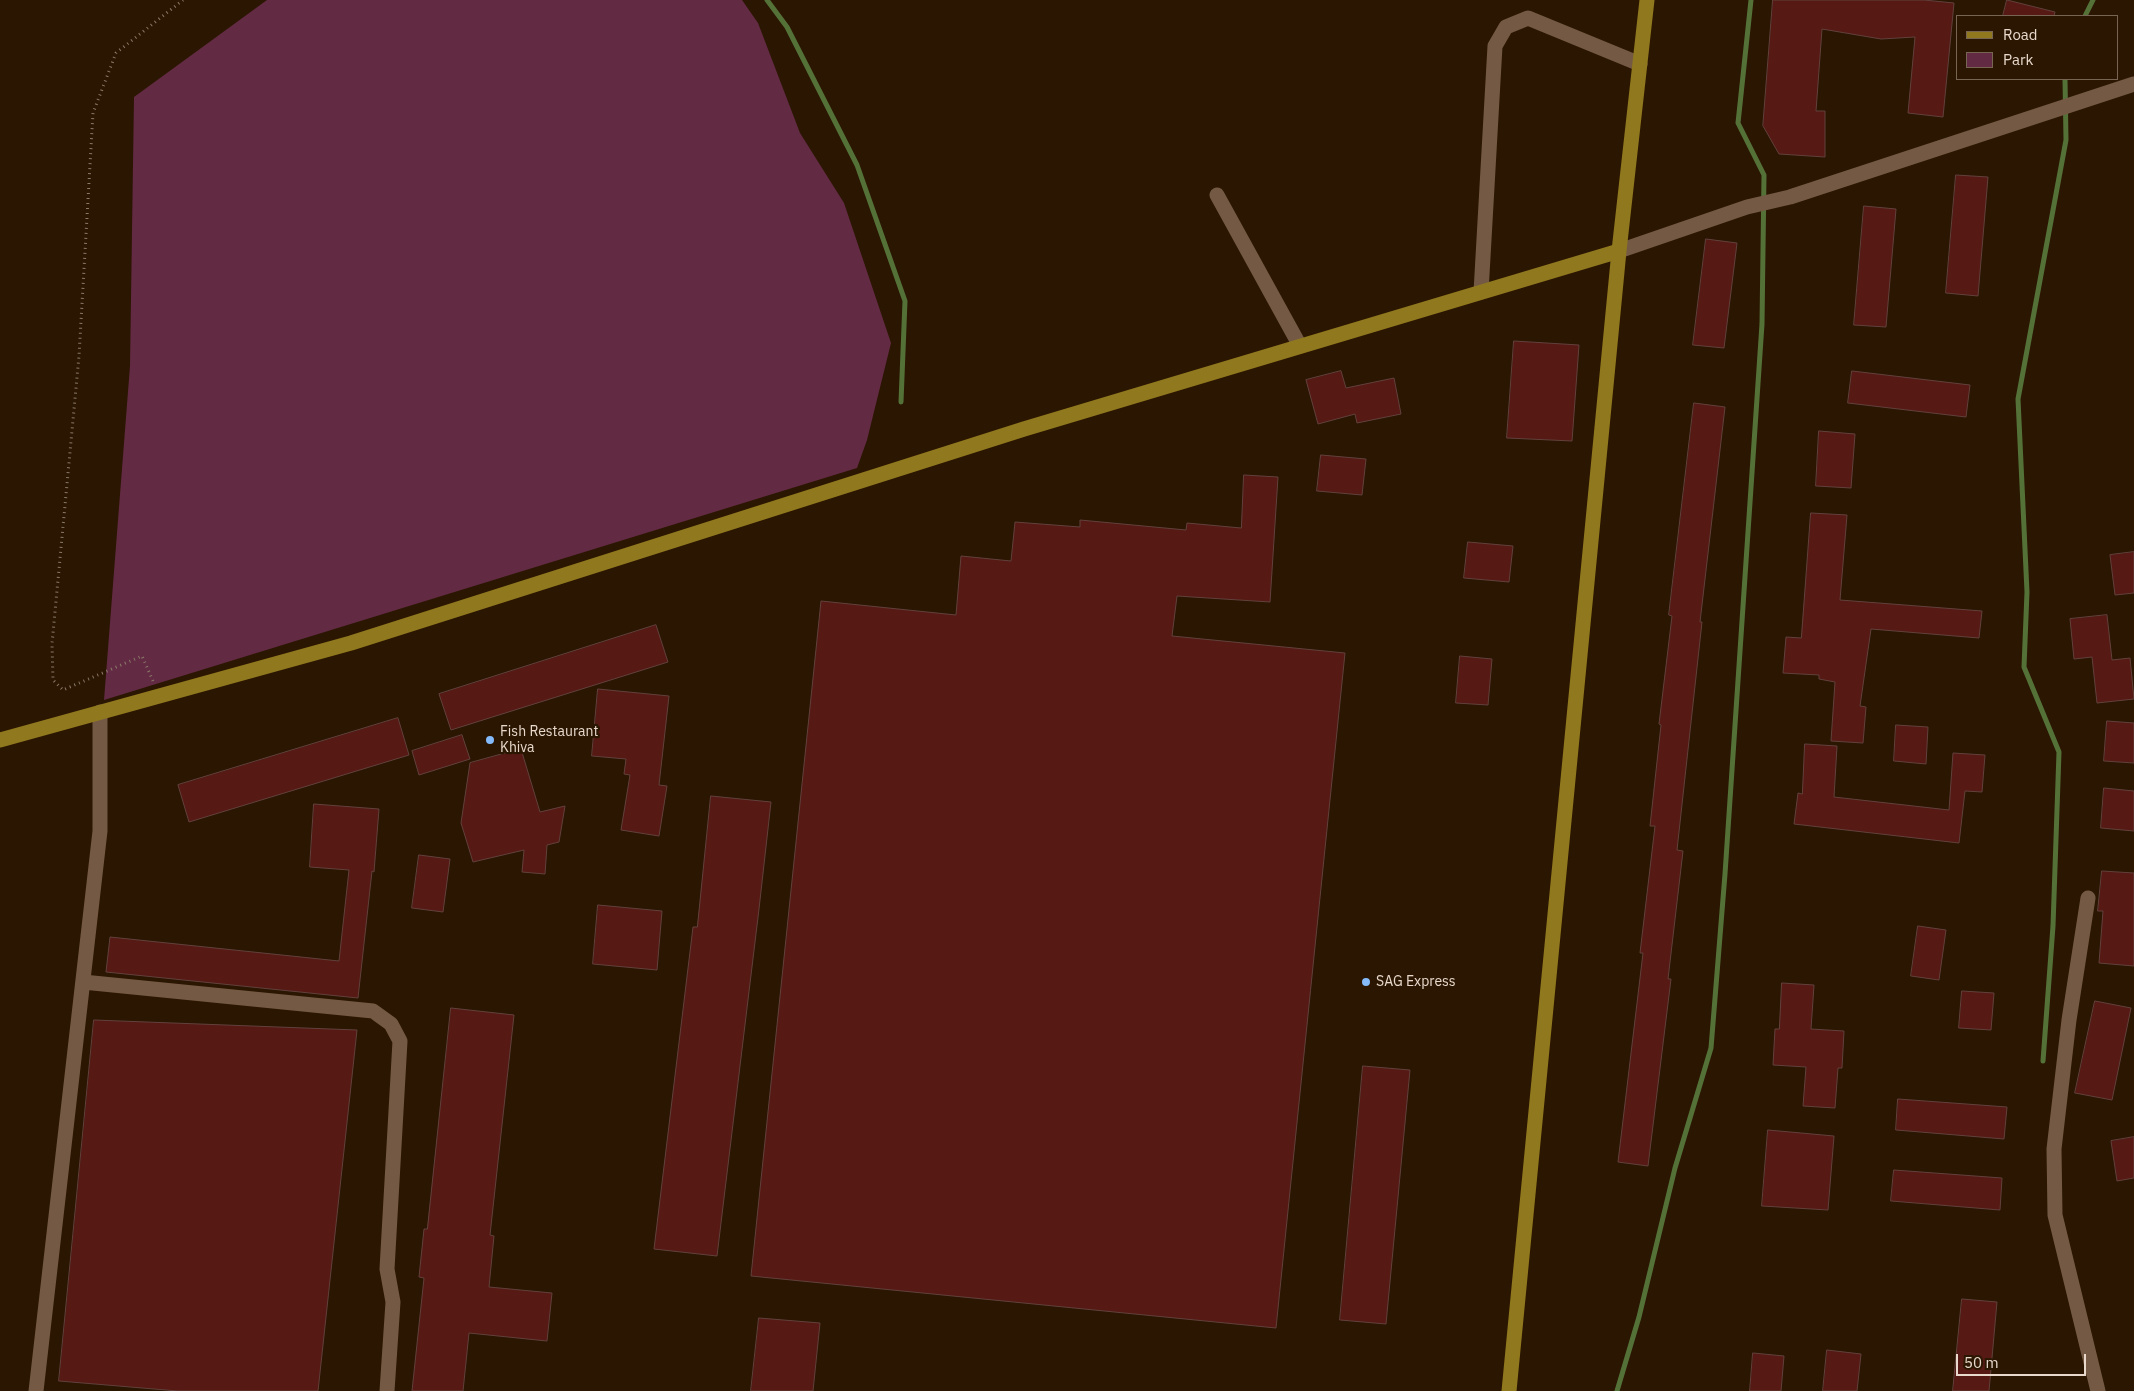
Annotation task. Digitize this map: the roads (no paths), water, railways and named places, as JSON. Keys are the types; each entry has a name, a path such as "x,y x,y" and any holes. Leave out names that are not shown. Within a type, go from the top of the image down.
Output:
{"main road":[{"path":"1509,1391 1619,251 1647,0"},
{"path":"0,740 351,642 1024,428 1619,251"}],"street":[{"path":"1481,292 1494,46 1506,27 1528,18 1640,64"},
{"path":"1619,251 1747,207 1790,197 2134,84"},
{"path":"1217,195 1300,346"},
{"path":"36,1391 100,831 100,712"},
{"path":"2088,898 2069,1020 2054,1149 2054,1215 2098,1391"},
{"path":"83,982 373,1011 391,1024 400,1041 387,1269 393,1302 387,1391"}],"waterway":[{"path":"767,0 787,27 857,165 905,301 901,402"},
{"path":"1617,1391 1639,1317 1675,1168 1711,1048 1725,874 1762,324 1764,175 1738,123 1751,0"},
{"path":"2086,15 2093,0"},
{"path":"2043,1061 2053,926 2059,752 2024,667 2027,592 2018,399 2066,140 2065,80"}],"place":[{"name":"Fish Restaurant Khiva","path":"490,740"},
{"name":"SAG Express","path":"1366,982"}]}
